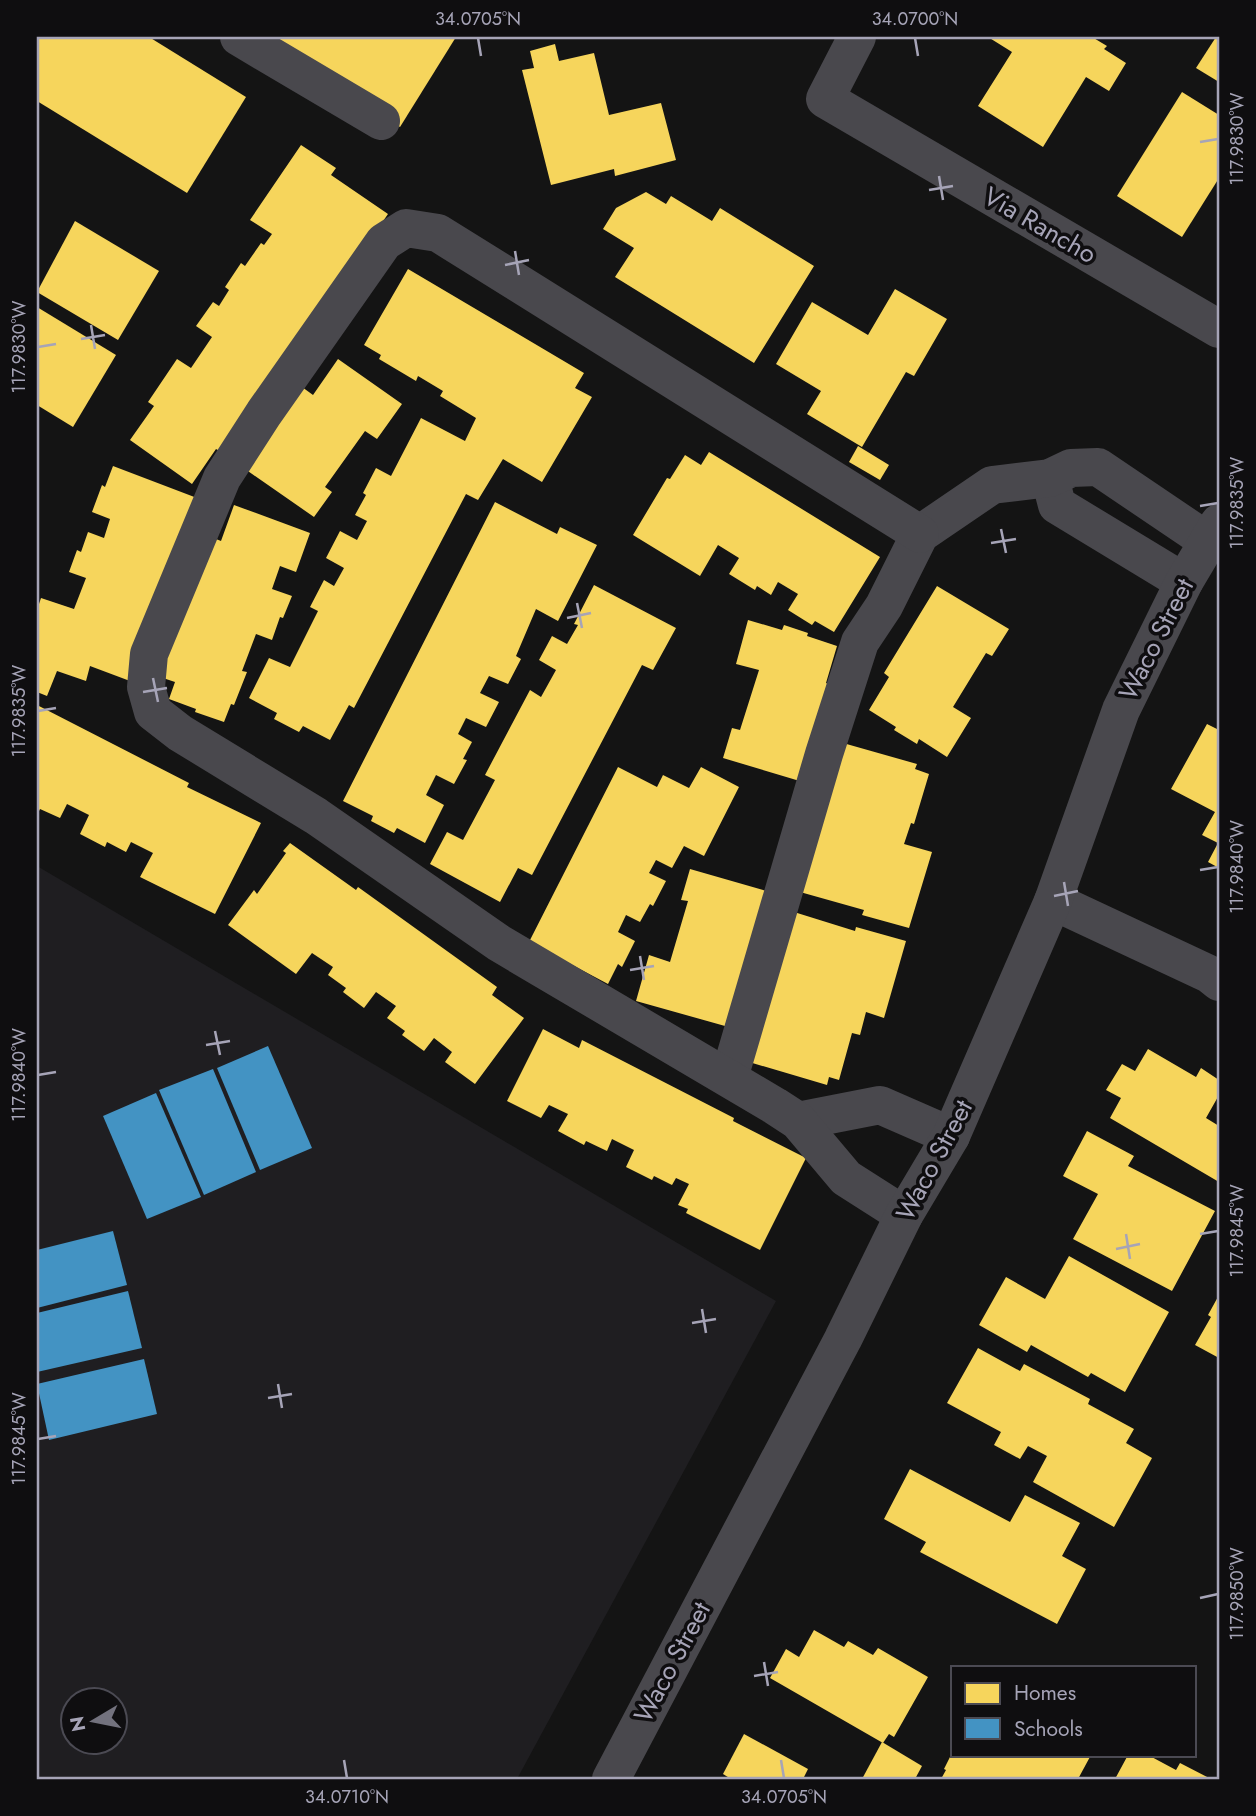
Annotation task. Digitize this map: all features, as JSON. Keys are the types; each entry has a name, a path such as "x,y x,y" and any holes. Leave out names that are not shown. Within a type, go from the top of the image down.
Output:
{"street":[{"path":"239,37 381,121"},
{"name":"Via Rancho","path":"857,37 825,99 1219,329"},
{"path":"904,1215 846,1178 798,1121 499,943 316,816 180,733 153,712 146,687 149,654 222,478 384,242 406,228 438,233 920,534"},
{"path":"729,1078 824,754 860,642 884,606 920,534 992,485 1050,478 1071,468 1098,467 1214,532"},
{"path":"1050,478 1058,505 1184,582"},
{"name":"Waco Street","path":"611,1779 843,1339 904,1215 951,1136 1053,901 1121,710 1184,582 1214,532"},
{"path":"1053,901 1209,974 1219,982"},
{"path":"798,1121 880,1105 951,1136"}],"shaded area":[{"path":"37,866 776,1301 517,1779 37,1779"}],"building: Homes":[{"path":"37,37 149,37 246,97 187,193 37,101"},
{"path":"254,37 456,37 400,127"},
{"path":"988,37 1092,37 1107,46 1104,49 1126,63 1109,91 1086,77 1043,147 978,106 1012,52"},
{"path":"1216,37 1219,37 1219,82 1196,68"},
{"path":"555,44 559,61 594,53 609,115 661,103 676,160 615,176 614,169 551,185 522,70 534,68 530,51"},
{"path":"1182,92 1219,115 1219,178 1182,237 1117,196"},
{"path":"301,145 336,168 331,175 388,214 223,453 216,449 192,484 130,440 154,406 148,402 177,359 191,368 212,337 196,326 213,302 219,306 229,290 225,287 241,263 245,266 261,243 264,245 272,234 250,220"},
{"path":"646,192 666,204 671,196 712,221 720,208 814,266 754,363 615,277 634,248 603,229 616,208"},
{"path":"75,221 159,271 118,340 37,292"},
{"path":"408,269 584,373 575,388 592,397 542,482 503,459 478,500 466,494 354,708 349,705 330,740 303,726 299,732 274,719 277,713 249,698 269,658 290,667 318,611 310,607 324,580 334,586 344,568 326,558 340,531 357,540 367,521 355,515 376,468 391,476 421,418 465,441 476,418 440,396 443,391 418,376 416,381 379,359 381,355 364,345"},
{"path":"895,289 947,319 914,376 906,372 862,447 807,414 821,391 776,364 812,302 868,335"},
{"path":"37,307 116,355 73,427 37,405"},
{"path":"338,359 402,404 377,439 365,431 325,487 332,492 314,517 245,469 302,387 313,395"},
{"path":"858,446 889,465 880,480 849,462"},
{"path":"709,452 880,557 834,632 815,621 812,625 788,610 798,594 778,582 771,595 757,586 755,590 729,574 739,558 718,545 700,576 633,535 667,478 670,479 685,455 701,465"},
{"path":"113,466 197,498 130,681 90,666 86,681 57,671 47,696 37,692 37,610 41,598 74,609 86,578 69,572 77,550 81,552 88,532 104,538 110,519 92,512 102,485 105,487"},
{"path":"495,502 557,534 560,527 597,545 558,621 536,609 516,656 521,659 508,684 489,676 480,693 499,702 486,727 466,718 458,734 472,742 463,759 467,760 454,784 436,775 426,795 444,805 425,843 397,828 394,833 371,821 373,816 343,801"},
{"path":"234,505 310,533 296,572 280,566 272,589 292,596 283,618 280,617 272,640 256,634 242,671 247,672 224,722 169,699 175,682 160,677 211,537 221,541"},
{"path":"594,585 676,628 653,670 642,665 532,875 518,868 500,902 430,864 447,832 463,840 495,780 485,775 530,690 541,697 556,670 539,660 552,636 567,644"},
{"path":"937,586 1009,629 992,656 986,653 953,707 971,718 947,757 919,739 917,744 869,710 889,677 884,673"},
{"path":"748,620 782,630 784,625 837,646 826,683 831,685 803,782 723,758 732,728 740,730 759,670 736,664"},
{"path":"37,705 189,783 187,787 261,823 215,914 140,877 153,853 131,842 126,852 107,842 105,847 80,834 89,815 67,804 60,818 37,810"},
{"path":"1207,724 1219,730 1219,868 1208,862 1218,843 1202,835 1215,812 1171,789"},
{"path":"843,743 917,764 915,769 929,774 914,824 911,823 904,844 932,852 909,928 862,915 864,910 800,892"},
{"path":"618,767 657,787 663,775 689,788 701,767 739,787 704,856 684,846 672,868 656,860 649,873 666,881 653,906 650,904 640,922 626,915 618,932 635,941 622,967 618,964 608,984 529,942"},
{"path":"290,843 356,890 358,887 497,987 492,995 524,1018 475,1084 445,1062 452,1052 434,1038 424,1051 402,1035 405,1031 387,1018 396,1006 376,992 364,1008 343,992 346,988 328,975 333,967 312,953 296,974 228,925 254,890 257,894"},
{"path":"690,869 770,892 725,1026 636,1001 649,955 670,962 688,901 681,900"},
{"path":"794,912 855,931 856,927 906,941 884,1018 866,1012 860,1035 852,1033 839,1080 829,1077 827,1085 749,1062"},
{"path":"543,1029 579,1048 582,1040 806,1158 760,1250 686,1213 688,1209 678,1205 689,1184 676,1178 672,1185 654,1176 652,1180 626,1167 634,1150 612,1139 607,1151 586,1141 584,1145 558,1131 568,1114 549,1105 541,1118 507,1101"},
{"path":"1148,1049 1196,1077 1201,1068 1219,1080 1219,1095 1206,1118 1219,1126 1219,1182 1110,1118 1121,1098 1106,1090 1122,1064 1135,1071"},
{"path":"1087,1131 1134,1156 1128,1166 1215,1211 1172,1291 1073,1239 1098,1194 1063,1176"},
{"path":"1069,1256 1169,1312 1125,1392 1091,1373 1088,1377 1031,1345 1027,1352 979,1325 1006,1277 1045,1299"},
{"path":"1219,1295 1219,1358 1195,1345 1211,1317 1208,1315"},
{"path":"978,1348 1020,1371 1024,1364 1090,1399 1088,1404 1134,1429 1126,1443 1152,1458 1114,1527 1033,1482 1047,1456 1028,1446 1020,1459 994,1445 1001,1432 947,1403"},
{"path":"910,1469 1010,1522 1025,1495 1080,1523 1062,1556 1086,1569 1057,1624 920,1552 926,1542 884,1519"},
{"path":"814,1630 844,1647 848,1641 873,1655 878,1648 928,1677 894,1737 889,1734 883,1743 770,1678 786,1649 799,1657"},
{"path":"744,1734 808,1769 803,1779 731,1779 723,1774"},
{"path":"882,1742 922,1766 915,1779 862,1779"},
{"path":"951,1755 1090,1756 1078,1779 941,1779 946,1770 944,1769"},
{"path":"1127,1756 1150,1756 1176,1770 1180,1763 1211,1779 1115,1779"}],"building: Schools":[{"path":"268,1046 312,1148 260,1170 217,1068"},
{"path":"213,1069 256,1172 204,1195 159,1090"},
{"path":"156,1093 201,1197 147,1219 103,1116"},
{"path":"113,1231 127,1285 37,1308 37,1250"},
{"path":"128,1291 142,1348 37,1372 37,1313"},
{"path":"144,1359 157,1414 49,1440 37,1384"}]}
